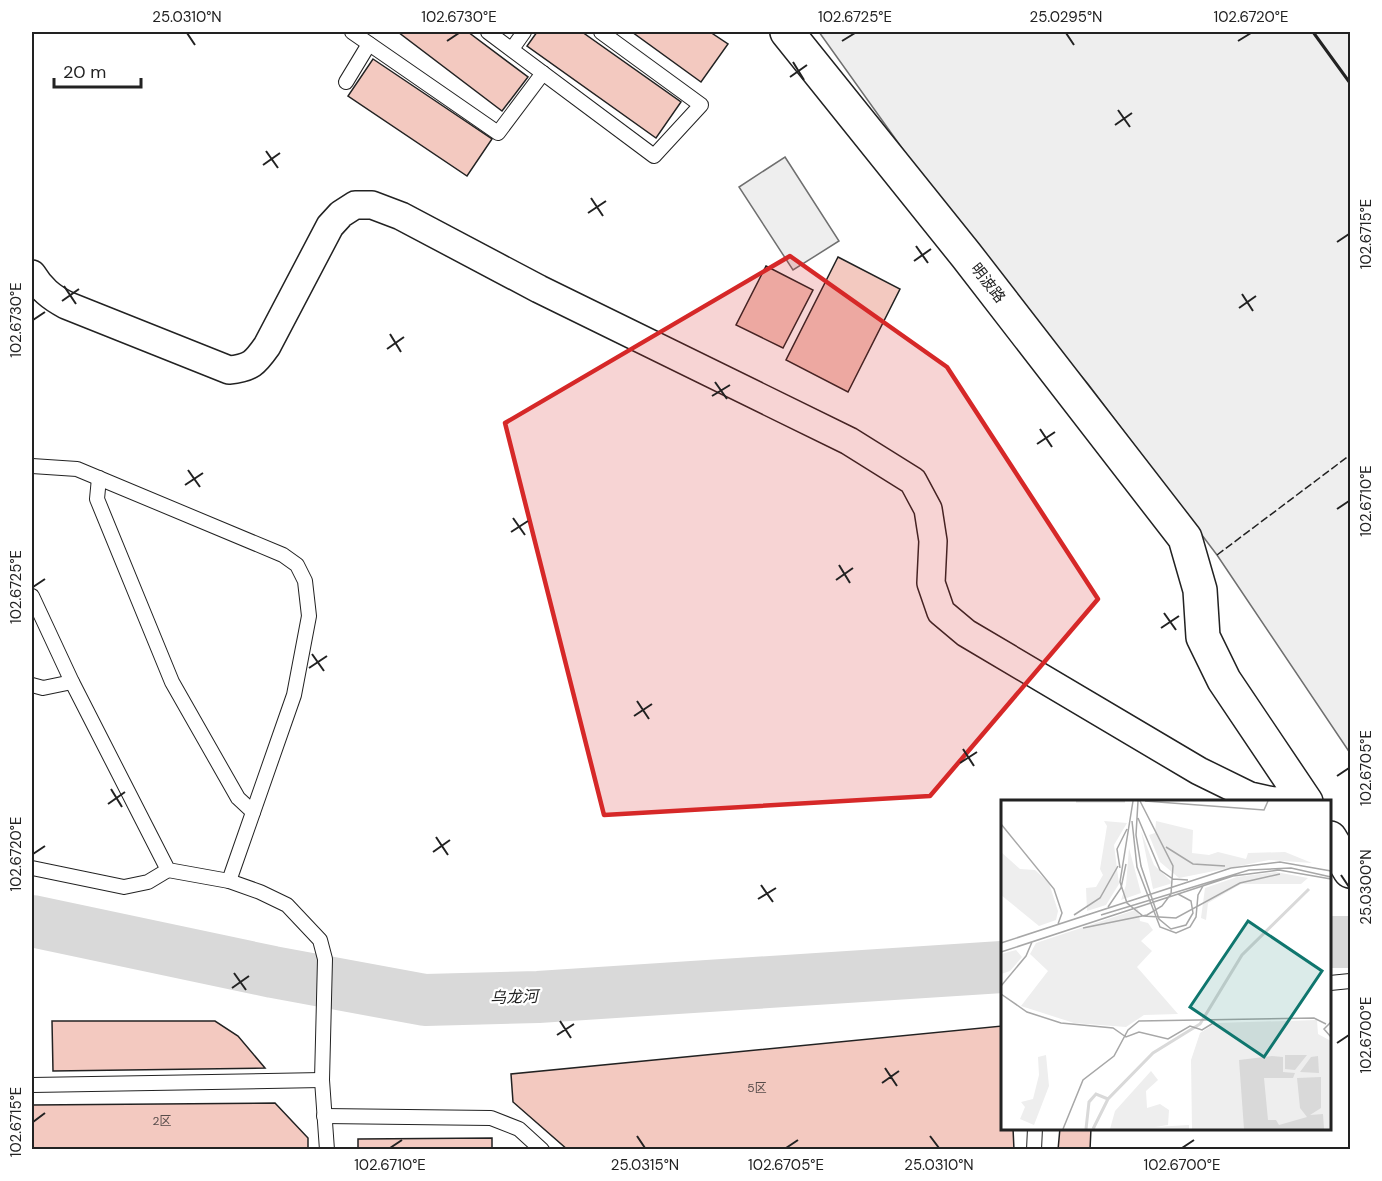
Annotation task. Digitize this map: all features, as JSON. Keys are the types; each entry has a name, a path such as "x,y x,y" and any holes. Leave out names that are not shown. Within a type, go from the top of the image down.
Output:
{"street":[{"name":"明波路","path":"787,32 966,255 1185,538 1200,590 1203,637 1224,680 1306,800"},
{"path":"32,274 41,288 66,306 229,370 245,369 258,359 267,346 330,226 341,214 355,205 372,205 401,216 550,294 849,441 913,481 928,509 933,541 931,583 941,612 966,633 1199,771 1250,796 1268,800"}],"lane":[{"path":"352,32 498,133 543,73"},
{"path":"488,32 654,156 701,105 601,32"},
{"path":"512,49 524,32"},
{"path":"346,82 369,44"},
{"path":"32,466 77,469 283,555 297,565 305,581 309,616 294,694 229,882"},
{"path":"99,478 97,499 172,682 238,798 253,812"},
{"path":"32,596 72,682 168,870"},
{"path":"32,685 43,687 72,682"},
{"path":"32,868 124,887 148,882 168,870 229,882 260,892 287,905 320,940 325,959 322,1080 327,1149"},
{"path":"1331,983 1350,981"},
{"path":"32,1085 322,1080"},
{"path":"324,1116 491,1118 519,1129 542,1149"},
{"path":"1034,1149 1035,1130"}],"highlighted area":[{"path":"790,256 947,367 1098,599 930,796 604,815 505,423"}],"shaded area":[{"path":"819,32 1350,32 1350,753 1217,555 1088,384 977,253"},
{"path":"785,157 839,241 793,270 739,187"}],"building":[{"path":"398,32 468,32 528,77 502,111"},
{"path":"537,32 582,32 681,102 656,138 527,46"},
{"path":"632,32 710,32 728,44 701,82"},
{"path":"373,59 492,139 467,176 348,96"},
{"path":"838,257 900,289 848,392 786,360"},
{"path":"766,266 813,290 783,348 736,325"},
{"path":"52,1021 215,1021 238,1036 265,1068 53,1071"},
{"path":"1001,1026 1001,1130 1013,1130 1014,1150 568,1150 513,1102 511,1074"},
{"path":"275,1103 308,1138 308,1150 32,1150 32,1105"},
{"path":"1060,1130 1091,1130 1090,1150 1058,1150"},
{"path":"492,1138 492,1150 358,1150 358,1139"}],"waterway":[{"name":"乌龙河","path":"32,921 273,972 425,1000 538,997 1001,967"},
{"name":"乌龙河","path":"1331,942 1350,942"}],"fence":[{"path":"1217,555 1350,455"}],"wall":[{"path":"1313,32 1350,83"}]}
